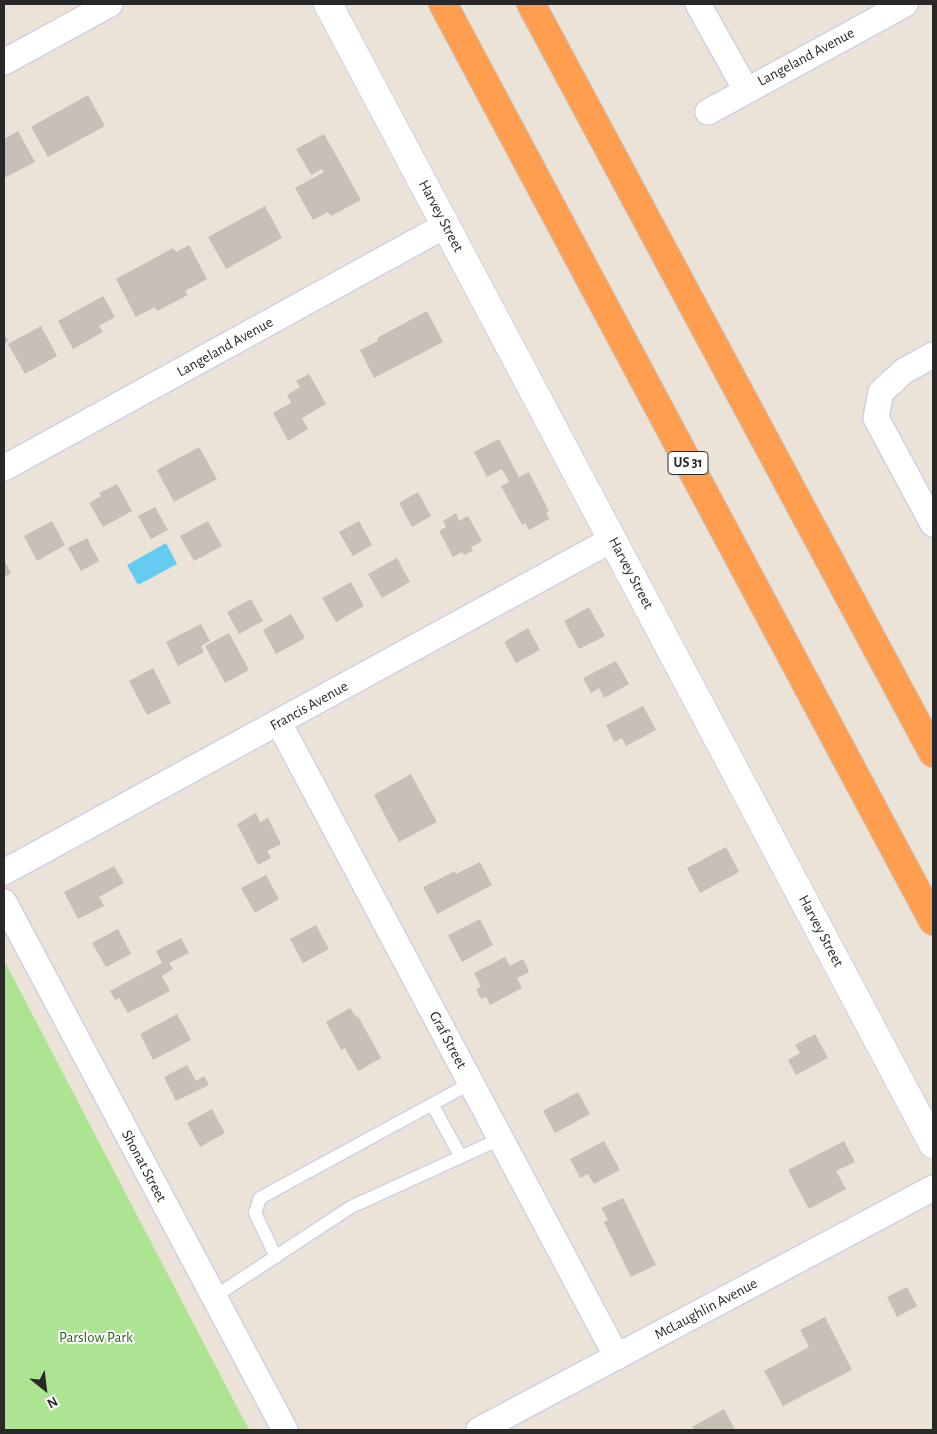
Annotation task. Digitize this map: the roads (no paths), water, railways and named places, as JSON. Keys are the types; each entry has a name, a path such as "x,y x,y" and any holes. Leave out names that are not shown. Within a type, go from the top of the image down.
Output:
{"highway":[{"name":"US 31","path":"443,4 933,922"},
{"path":"531,4 933,753"}],"street":[{"path":"4,62 110,4"},
{"name":"Harvey Street","path":"328,4 933,1144"},
{"path":"698,4 746,90"},
{"name":"Langeland Avenue","path":"708,112 905,4"},
{"name":"Langeland Avenue","path":"4,468 446,225"},
{"path":"933,355 904,371 881,392 876,418 933,524"},
{"name":"Francis Avenue","path":"4,872 613,539"},
{"name":"Graf Street","path":"279,723 617,1356"},
{"name":"Shonat Street","path":"4,902 286,1430"},
{"name":"McLaughlin Avenue","path":"479,1430 933,1188"}],"lane":[{"path":"276,1257 255,1213 260,1198 471,1083"},
{"path":"432,1104 461,1157"},
{"path":"214,1297 351,1207 500,1139"}],"water":[{"path":"166,543 177,564 138,585 127,565"}],"park label":[{"name":"Parslow Park","path":"96,1337"}]}
